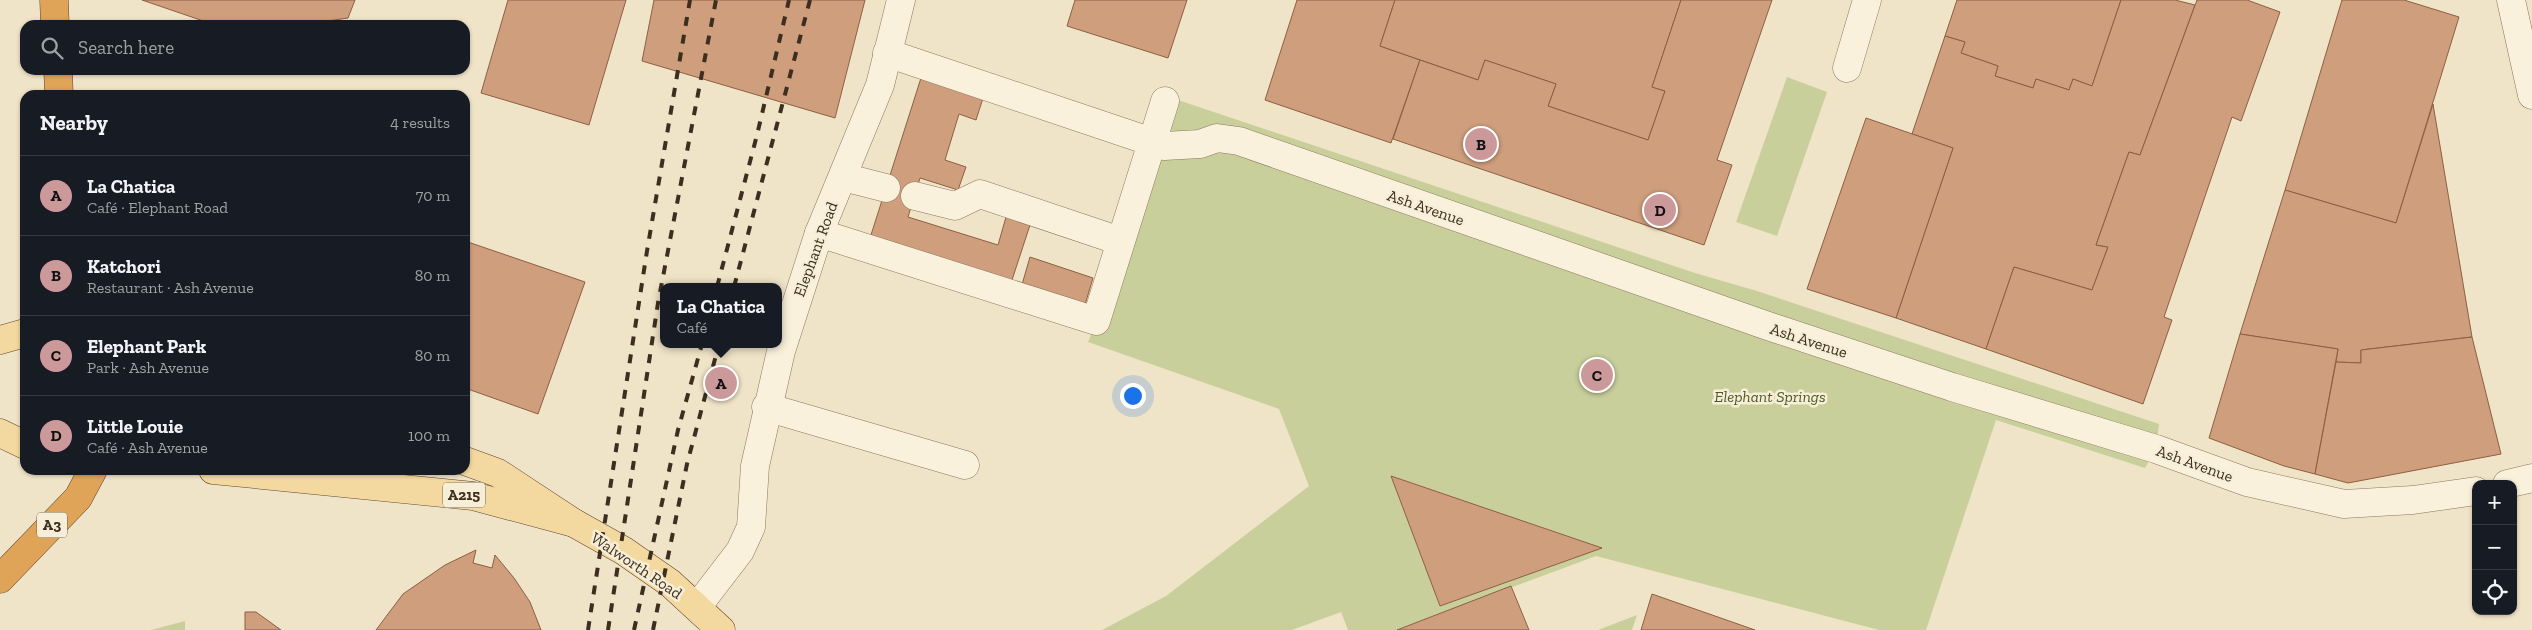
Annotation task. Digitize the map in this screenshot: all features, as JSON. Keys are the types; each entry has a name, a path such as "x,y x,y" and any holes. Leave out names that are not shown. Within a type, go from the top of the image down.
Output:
{"highway":[{"path":"54,0 55,20"},
{"path":"58,75 59,90"},
{"name":"A3","path":"0,578 78,498 90,475"}],"main road":[{"path":"0,340 20,334"},
{"path":"0,433 20,443"},
{"name":"Walworth Road","path":"470,463 498,473 574,523 624,551 670,583 721,630"},
{"name":"Walworth Road","path":"263,475 473,496 574,523"}],"street":[{"name":"Elephant Road","path":"697,607 740,551 751,527 755,466 766,407 794,307 819,233 880,85 901,0"},
{"path":"1847,68 1867,0"},
{"path":"2512,0 2532,94"},
{"name":"Ash Avenue","path":"887,53 1164,146 1200,144 1217,138 1239,141 1768,326 1952,387 2149,447 2247,482 2344,504 2413,500 2472,492"},
{"path":"819,233 1096,321 1165,101"},
{"path":"843,177 886,188"},
{"path":"914,196 955,206 980,194 1120,241"},
{"path":"766,407 964,465"},
{"path":"2517,482 2532,478"}],"green space":[{"path":"1787,77 1827,92 1777,236 1736,222"},
{"name":"Elephant Springs","path":"1178,100 1695,273 1757,291 2159,424 2156,449 2145,468 1996,420 1926,630 1879,630 1596,556 1397,630 1348,630 1341,612 1292,630 1102,630 1166,596 1309,486 1279,409 1088,342 1137,220"},
{"path":"1637,615 1632,630 1598,630"},
{"path":"185,621 185,630 151,630"}],"building":[{"path":"142,0 355,0 348,18 335,20 200,20"},
{"path":"508,0 626,0 589,125 481,93"},
{"path":"654,0 865,0 835,118 642,61"},
{"path":"1075,0 1187,0 1168,58 1067,26"},
{"path":"1297,0 1395,0 1380,46 1420,60 1391,143 1265,100"},
{"path":"1395,0 1681,0 1652,87 1665,91 1648,140 1548,106 1556,84 1485,60 1478,80 1380,46"},
{"path":"1681,0 1772,0 1717,160 1732,165 1704,245 1393,139 1420,60 1478,80 1485,60 1556,84 1548,106 1648,140 1665,91 1652,87"},
{"path":"1957,0 2121,0 2092,86 2073,79 2069,90 2036,79 2033,88 1995,76 1998,66 1961,53 1965,42 1945,36"},
{"path":"2121,0 2175,0 2195,5 2140,155 2129,152 2096,245 2108,247 2092,290 2014,267 1986,349 1896,318 1953,148 1912,134 1945,36 1965,42 1961,53 1998,66 1995,76 2033,88 2036,79 2069,90 2073,79 2092,86"},
{"path":"2197,0 2247,0 2280,12 2241,121 2232,117 2164,317 2172,320 2143,404 1986,349 2014,267 2092,290 2108,247 2096,245 2129,152 2140,155"},
{"path":"2342,0 2404,0 2459,17 2396,223 2285,190"},
{"path":"921,78 983,98 976,120 959,114 945,160 966,167 958,190 920,178 908,217 998,245 1006,217 1030,225 1011,283 870,238"},
{"path":"2433,104 2472,337 2361,350 2361,363 2336,362 2338,349 2240,334 2285,190 2396,223"},
{"path":"1866,118 1953,148 1896,318 1807,289"},
{"path":"470,243 585,282 538,414 470,390"},
{"path":"1030,257 1093,278 1084,308 1021,288"},
{"path":"2240,334 2338,349 2315,474 2284,466 2209,438"},
{"path":"2472,337 2501,454 2348,483 2315,474 2336,362 2361,363 2361,350"},
{"path":"1391,476 1602,548 1440,606"},
{"path":"476,550 473,563 492,568 495,555 514,578 530,602 541,630 376,630 403,594 445,565"},
{"path":"1511,586 1529,630 1397,630"},
{"path":"1652,594 1755,630 1641,630"},
{"path":"245,612 256,612 281,630 245,630"}],"railway":[{"path":"588,630 647,251 690,0"},
{"path":"662,283 716,0"},
{"path":"718,283 757,135 789,0"},
{"path":"735,283 810,0"},
{"path":"608,630 660,293"},
{"path":"634,630 678,430 701,348"},
{"path":"653,630 687,464 718,348"}],"place":[{"name":"Katchori","path":"1481,144"},
{"name":"Little Louie","path":"1660,210"},
{"name":"Elephant Park","path":"1597,375"},
{"name":"La Chatica","path":"721,383"}]}
